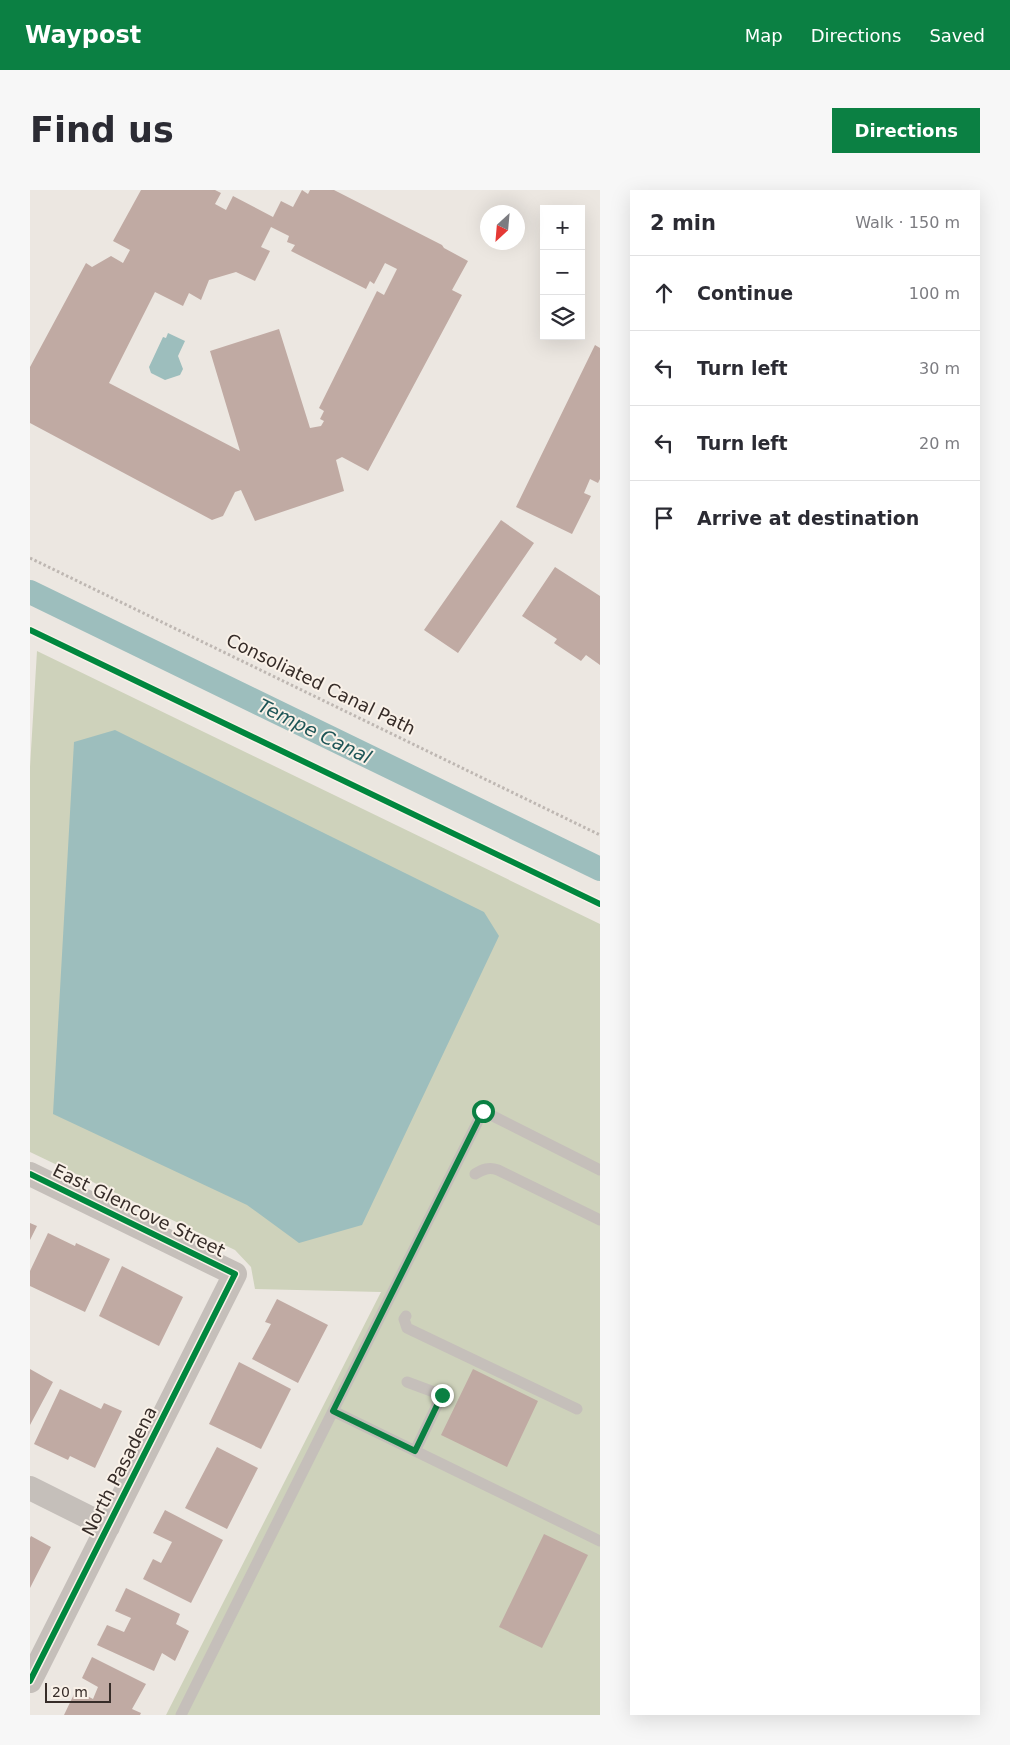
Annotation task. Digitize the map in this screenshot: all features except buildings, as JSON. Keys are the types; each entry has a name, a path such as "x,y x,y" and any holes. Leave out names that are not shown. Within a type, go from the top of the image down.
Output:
{"street":[{"name":"East Glencove Street","path":"30,1174 235,1274"},
{"name":"North Pasadena","path":"30,1681 235,1274"},
{"path":"30,1488 108,1527"}],"lane":[{"path":"181,1715 483,1111 600,1170"},
{"path":"475,1174 482,1169 491,1168 498,1170 600,1220"},
{"path":"406,1316 404,1319 407,1328 577,1409"},
{"path":"407,1382 442,1395 415,1451"},
{"path":"333,1411 600,1541"}],"green space":[{"path":"37,651 600,924 600,1715 166,1715 381,1292 255,1289 251,1267 235,1250 30,1152 30,767"}],"water":[{"path":"168,333 185,341 178,356 183,369 180,375 165,380 151,373 149,367 163,337 166,338"},
{"path":"115,730 484,912 499,936 362,1225 299,1243 247,1205 53,1114 74,742"}],"waterway":[{"name":"Tempe Canal","path":"30,592 600,869"}],"cycle path":[{"path":"30,630 600,904"},
{"path":"30,1174 235,1274 30,1681"}],"route":[{"path":"442,1395 415,1451 333,1411 483,1111"}]}
